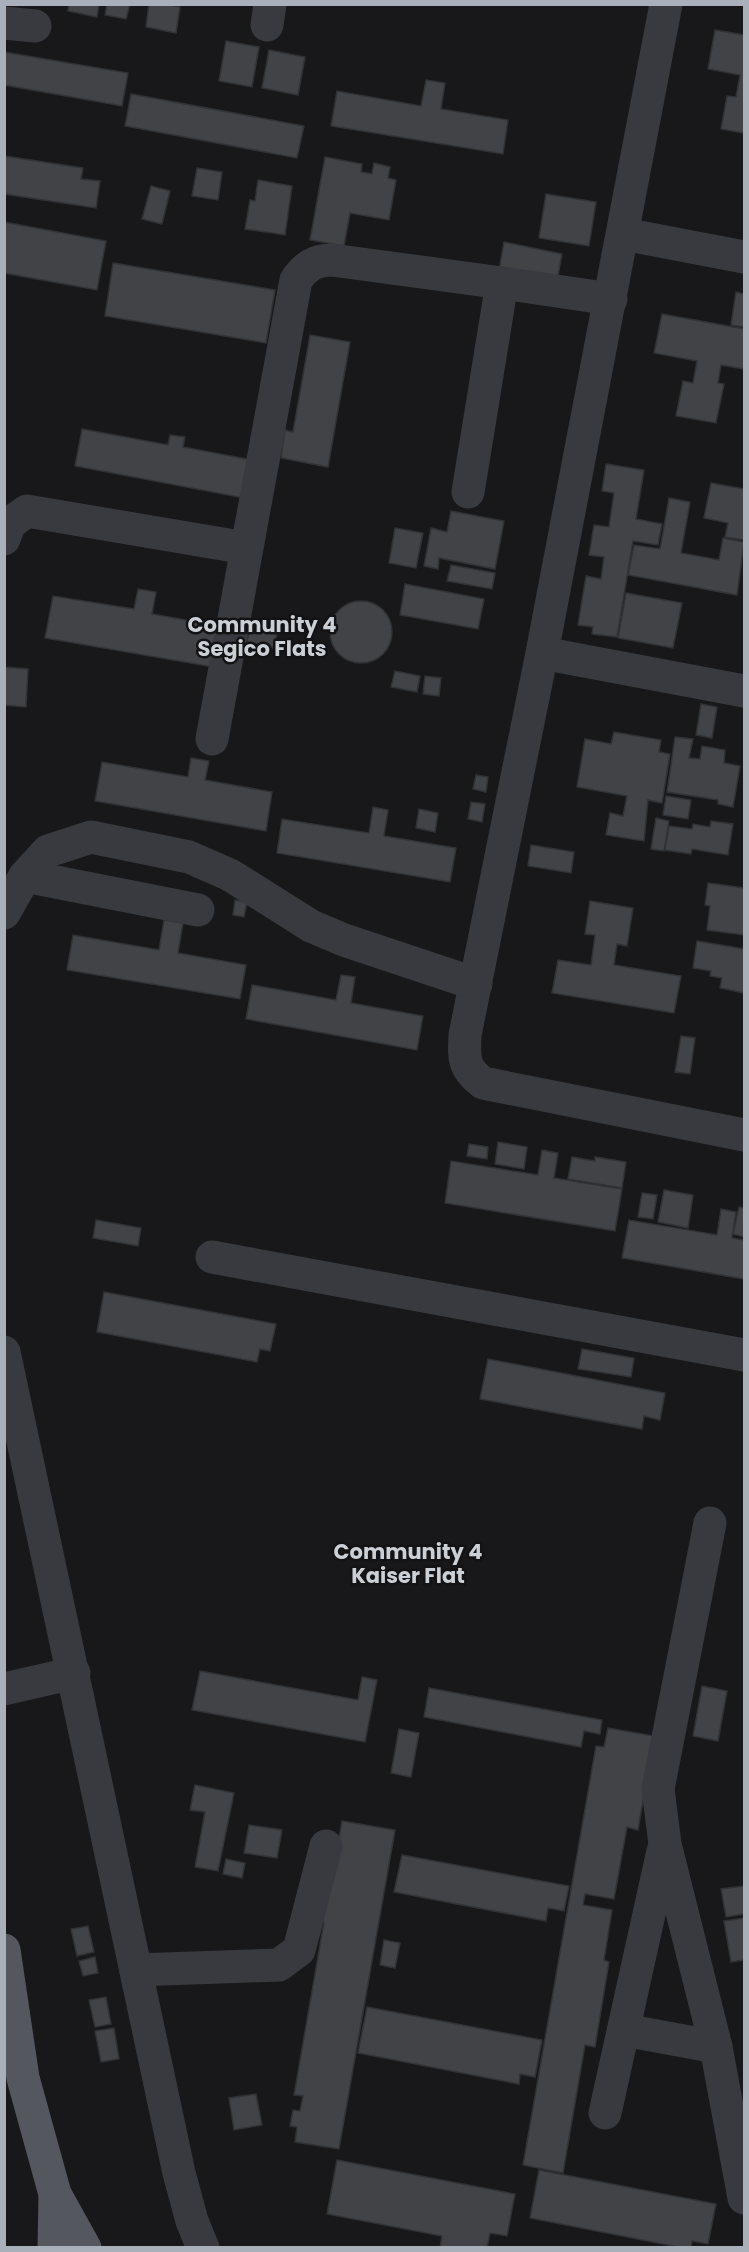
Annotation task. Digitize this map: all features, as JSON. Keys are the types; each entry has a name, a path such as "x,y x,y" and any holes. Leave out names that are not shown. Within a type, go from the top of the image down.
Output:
{"main road":[{"path":"6,1963 14,2080 55,2194 85,2247"},
{"path":"54,2247 55,2194"}],"street":[{"path":"666,4 542,653 465,1035 465,1050 466,1064 471,1074 483,1083 744,1135"},
{"path":"623,234 744,256"},
{"path":"212,739 296,280 304,269 318,260 332,260 610,299"},
{"path":"468,492 502,283"},
{"path":"4,539 10,523 27,511 246,548"},
{"path":"542,653 744,691"},
{"path":"4,913 25,876 48,851 91,837 189,857 230,875 311,926 344,940 476,984"},
{"path":"25,876 198,910"},
{"path":"212,1257 744,1355"},
{"path":"4,1352 179,2173 192,2221 203,2247"},
{"path":"710,1523 658,1789 665,1844 716,2047 744,2198"},
{"path":"4,1689 74,1673"},
{"path":"605,2112 665,1844"},
{"path":"136,1970 279,1965 299,1950 326,1846"},
{"path":"624,2030 716,2047"}],"building":[{"path":"69,4 99,4 97,17 68,11"},
{"path":"107,4 130,4 126,19 105,15"},
{"path":"149,4 175,4 174,6 180,7 176,33 146,27"},
{"path":"715,30 744,35 744,133 721,129 727,96 736,97 740,75 708,69"},
{"path":"226,41 259,47 252,87 219,81"},
{"path":"269,50 305,57 298,95 262,88"},
{"path":"4,52 128,73 122,106 4,85"},
{"path":"426,80 445,83 441,109 508,120 503,154 331,126 337,91 421,106"},
{"path":"131,94 304,126 297,158 125,126"},
{"path":"4,156 83,168 81,179 100,181 96,208 4,194"},
{"path":"325,157 362,164 361,172 372,174 374,163 390,167 388,178 396,180 389,220 350,213 344,246 310,240"},
{"path":"197,168 222,172 218,200 192,196"},
{"path":"258,180 292,186 285,235 245,229 250,200 255,201"},
{"path":"151,186 170,191 162,224 142,219"},
{"path":"546,194 596,202 589,246 539,238"},
{"path":"4,222 106,241 97,290 4,273"},
{"path":"504,242 562,254 557,281 499,270"},
{"path":"113,263 275,290 266,343 105,316"},
{"path":"736,292 744,294 744,327 731,325"},
{"path":"662,314 744,329 744,369 721,365 718,383 724,384 716,423 676,416 683,381 693,383 697,361 654,353"},
{"path":"310,335 350,342 328,467 281,458 285,430 293,432"},
{"path":"82,429 168,445 170,435 185,437 183,447 257,461 249,499 75,466"},
{"path":"606,464 644,470 636,519 662,524 658,545 633,541 617,637 592,634 593,627 578,625 586,576 601,579 604,557 589,555 594,525 609,527 614,493 602,491"},
{"path":"711,483 744,489 744,540 725,537 728,523 704,518"},
{"path":"669,498 690,502 681,553 719,560 723,538 744,542 737,595 628,575 634,545 660,549"},
{"path":"451,511 504,521 495,569 439,558 438,569 424,566 431,528 447,532"},
{"path":"395,528 423,533 416,568 389,563"},
{"path":"451,565 495,573 492,589 447,581"},
{"path":"405,584 484,599 478,629 400,615"},
{"path":"138,589 156,592 152,614 226,627 219,668 45,638 53,596 134,609"},
{"path":"626,593 682,603 673,648 618,638"},
{"path":"355,601 367,601 383,610 390,620 392,632 390,644 383,654 367,663 355,663 344,658 335,649 330,638 330,626 335,615 344,606"},
{"path":"252,620 279,627 273,648 247,641"},
{"path":"4,667 28,669 26,707 4,705"},
{"path":"395,671 420,676 417,692 391,687"},
{"path":"425,676 441,678 439,696 423,694"},
{"path":"701,704 717,707 712,738 696,735"},
{"path":"614,732 661,740 659,752 670,754 662,803 648,800 644,841 606,835 610,813 623,816 627,796 577,787 585,739 611,744"},
{"path":"675,737 693,739 689,758 700,759 702,746 725,750 724,763 740,766 733,807 718,804 718,800 667,792"},
{"path":"191,758 209,761 205,780 272,792 266,831 95,801 102,762 188,777"},
{"path":"476,775 488,777 486,792 473,789"},
{"path":"666,796 691,800 688,819 663,815"},
{"path":"471,802 485,804 482,822 468,819"},
{"path":"373,807 388,810 384,836 456,848 450,882 277,853 282,819 369,833"},
{"path":"419,809 438,813 435,832 416,828"},
{"path":"656,818 669,821 664,851 651,849"},
{"path":"711,821 733,824 728,855 692,849 691,854 665,850 669,826 692,829 693,824 710,827"},
{"path":"531,845 574,852 571,873 528,866"},
{"path":"708,883 744,888 744,935 707,930 710,906 705,905"},
{"path":"235,900 247,902 244,917 233,915"},
{"path":"590,901 633,908 627,946 617,944 614,965 681,976 674,1013 552,993 558,960 591,965 595,935 585,934"},
{"path":"164,920 183,923 178,953 246,965 240,999 67,970 73,935 159,950"},
{"path":"697,941 744,949 744,993 720,988 722,978 710,976 711,971 693,968"},
{"path":"341,975 355,977 351,1003 423,1016 417,1050 246,1019 252,985 336,1000"},
{"path":"681,1036 695,1038 690,1074 675,1072"},
{"path":"498,1142 527,1147 524,1169 495,1164"},
{"path":"469,1144 488,1147 487,1159 467,1156"},
{"path":"542,1150 558,1153 554,1178 622,1189 615,1231 445,1203 451,1161 538,1175"},
{"path":"572,1157 595,1161 595,1157 626,1162 622,1188 568,1179"},
{"path":"664,1190 693,1195 688,1228 658,1222"},
{"path":"642,1193 657,1195 653,1219 638,1217"},
{"path":"739,1207 744,1208 744,1237 733,1234"},
{"path":"721,1209 736,1212 732,1238 744,1240 744,1279 622,1258 629,1220 717,1235"},
{"path":"96,1220 141,1228 138,1246 93,1238"},
{"path":"104,1292 276,1324 270,1351 260,1349 257,1362 97,1332"},
{"path":"582,1349 634,1358 631,1377 578,1369"},
{"path":"488,1359 665,1393 660,1420 644,1416 642,1429 480,1399"},
{"path":"200,1671 358,1700 362,1677 377,1680 365,1742 192,1710"},
{"path":"702,1686 727,1691 718,1741 693,1736"},
{"path":"429,1688 602,1720 600,1734 584,1731 581,1747 424,1717"},
{"path":"608,1728 654,1736 638,1830 627,1827 614,1899 585,1894 583,1905 612,1910 604,1960 609,1962 595,2047 585,2045 563,2173 523,2165 596,1746 604,1747"},
{"path":"399,1729 419,1733 411,1777 391,1773"},
{"path":"195,1785 234,1793 218,1871 195,1867 205,1812 190,1810"},
{"path":"342,1821 395,1830 339,2149 295,2142 297,2127 290,2126 293,2110 300,2111 303,2096 294,2095 324,1922 319,1922 335,1861"},
{"path":"249,1825 282,1830 277,1858 244,1853"},
{"path":"402,1855 569,1886 564,1911 548,1908 546,1921 394,1892"},
{"path":"226,1859 245,1863 242,1878 223,1874"},
{"path":"744,1886 744,1914 726,1917 721,1889"},
{"path":"744,1918 744,1960 731,1962 724,1921"},
{"path":"88,1926 94,1952 77,1956 71,1929"},
{"path":"384,1940 400,1943 395,1968 380,1965"},
{"path":"95,1957 98,1973 83,1976 79,1961"},
{"path":"106,1997 111,2024 95,2027 89,2000"},
{"path":"367,2007 542,2040 535,2077 520,2074 519,2084 358,2053"},
{"path":"114,2028 119,2059 101,2062 95,2031"},
{"path":"256,2094 262,2125 234,2130 229,2098"},
{"path":"337,2160 515,2194 507,2236 490,2233 487,2248 440,2248 442,2236 327,2214"},
{"path":"539,2170 716,2204 708,2244 692,2241 691,2248 683,2248 530,2218"}],"district":[{"name":"Community 4 Segico Flats","path":"262,636"},
{"name":"Community 4 Kaiser Flat","path":"408,1563"}]}
